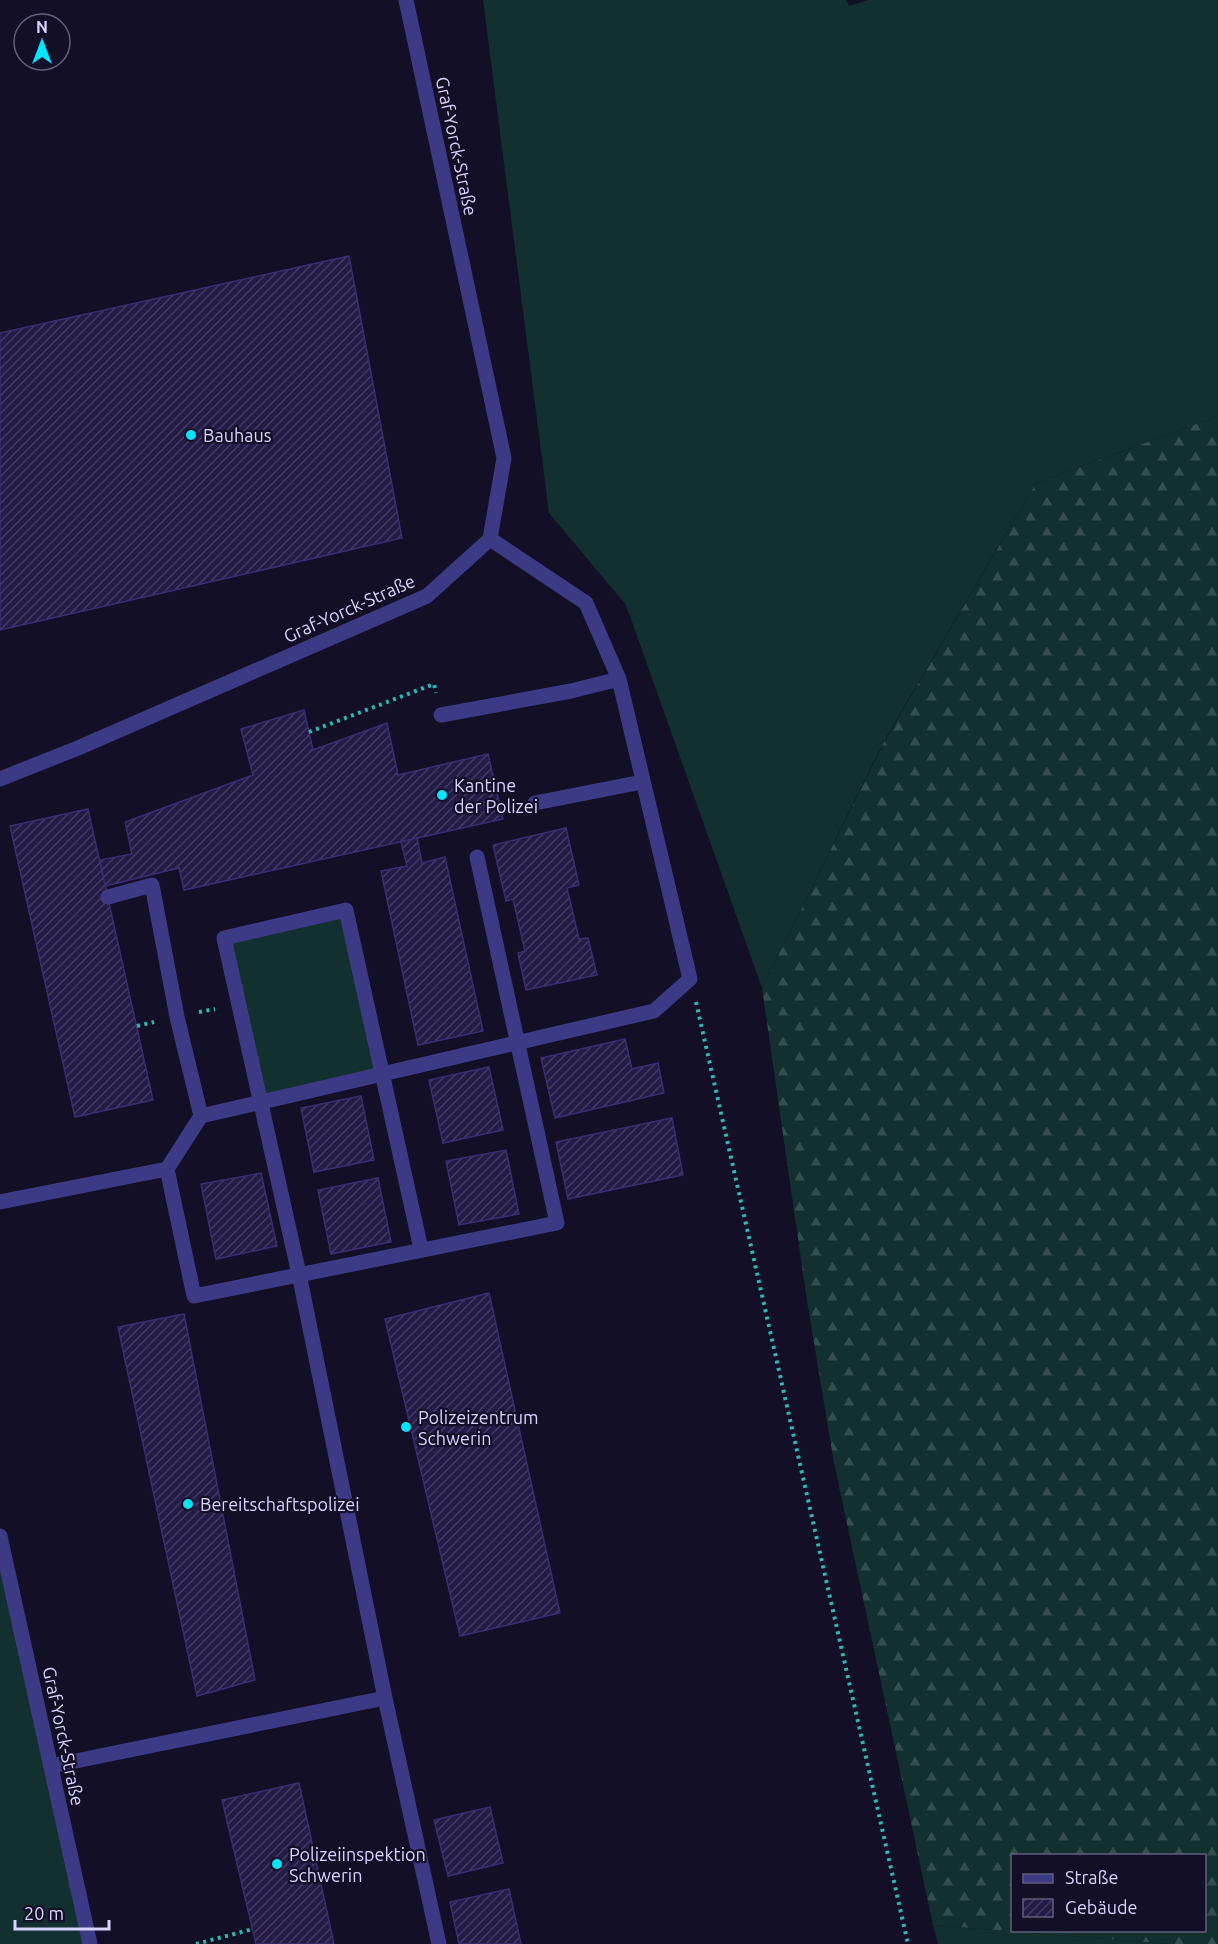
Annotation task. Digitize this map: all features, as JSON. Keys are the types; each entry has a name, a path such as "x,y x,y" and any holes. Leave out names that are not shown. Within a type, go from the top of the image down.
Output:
{"street":[{"name":"Graf-Yorck-Straße","path":"0,779 89,743 427,596 490,539 504,459 405,0"},
{"path":"477,857 518,1043 557,1223 194,1296 167,1169 201,1116 383,1075 518,1043 654,1011 690,979 642,782 620,679 586,603 490,539"},
{"path":"441,715 571,691 620,679"},
{"path":"535,803 642,782"},
{"path":"108,897 152,885 177,1017 201,1116"},
{"path":"422,1249 346,910 224,938 299,1274 385,1698 439,1944"},
{"path":"0,1202 167,1169"},
{"name":"Graf-Yorck-Straße","path":"0,1536 90,1944"},
{"path":"51,1766 385,1698"}],"path":[{"path":"309,732 434,684 441,715"},
{"path":"698,1009 908,1944"},
{"path":"196,1944 252,1929"}],"green space":[{"path":"483,0 846,0 849,6 868,0 1218,0 1218,416 1036,483 884,741 762,988 626,605 549,513"},
{"path":"1218,416 1218,1944 1171,1944 1021,1932 1206,1932 1206,1854 1011,1854 1011,1931 933,1925 834,1463 807,1301 762,988 884,742 1036,483"},
{"path":"346,910 383,1075 261,1103 224,938"},
{"path":"0,1536 92,1944 0,1944"},
{"path":"933,1925 1171,1944 938,1944"}],"building":[{"name":"Bauhaus","path":"349,256 402,538 0,630 0,333"},
{"path":"304,710 313,750 387,723 398,775 488,754 503,819 184,890 179,868 105,886 100,860 132,854 125,822 253,775 241,729"},
{"path":"88,809 153,1100 75,1117 10,826"},
{"path":"566,828 579,885 567,888 579,939 588,938 597,975 526,990 518,953 525,951 513,899 506,901 493,845"},
{"path":"417,838 422,863 445,857 483,1031 418,1045 381,871 407,866 401,842"},
{"path":"625,1039 632,1069 658,1063 664,1093 555,1118 541,1058"},
{"path":"489,1067 503,1130 443,1143 429,1080"},
{"path":"361,1096 374,1160 314,1172 301,1108"},
{"path":"672,1118 683,1175 568,1199 556,1142"},
{"path":"506,1150 519,1214 459,1225 446,1161"},
{"path":"261,1173 277,1246 216,1259 201,1184"},
{"path":"378,1178 391,1242 331,1254 318,1190"},
{"path":"489,1293 560,1613 460,1636 385,1319"},
{"name":"Bereitschaftspolizei","path":"184,1314 255,1680 197,1696 118,1327"},
{"name":"Polizeiinspektion Schwerin","path":"299,1783 334,1944 256,1944 222,1800"},
{"path":"490,1807 503,1863 448,1876 434,1820"},
{"path":"509,1889 521,1944 459,1944 450,1902"}],"place":[{"name":"Bauhaus","path":"191,435"},
{"name":"Kantine der Polizei","path":"442,795"},
{"name":"Polizeizentrum Schwerin","path":"406,1427"},
{"name":"Bereitschaftspolizei","path":"188,1504"},
{"name":"Polizeiinspektion Schwerin","path":"277,1864"}]}
